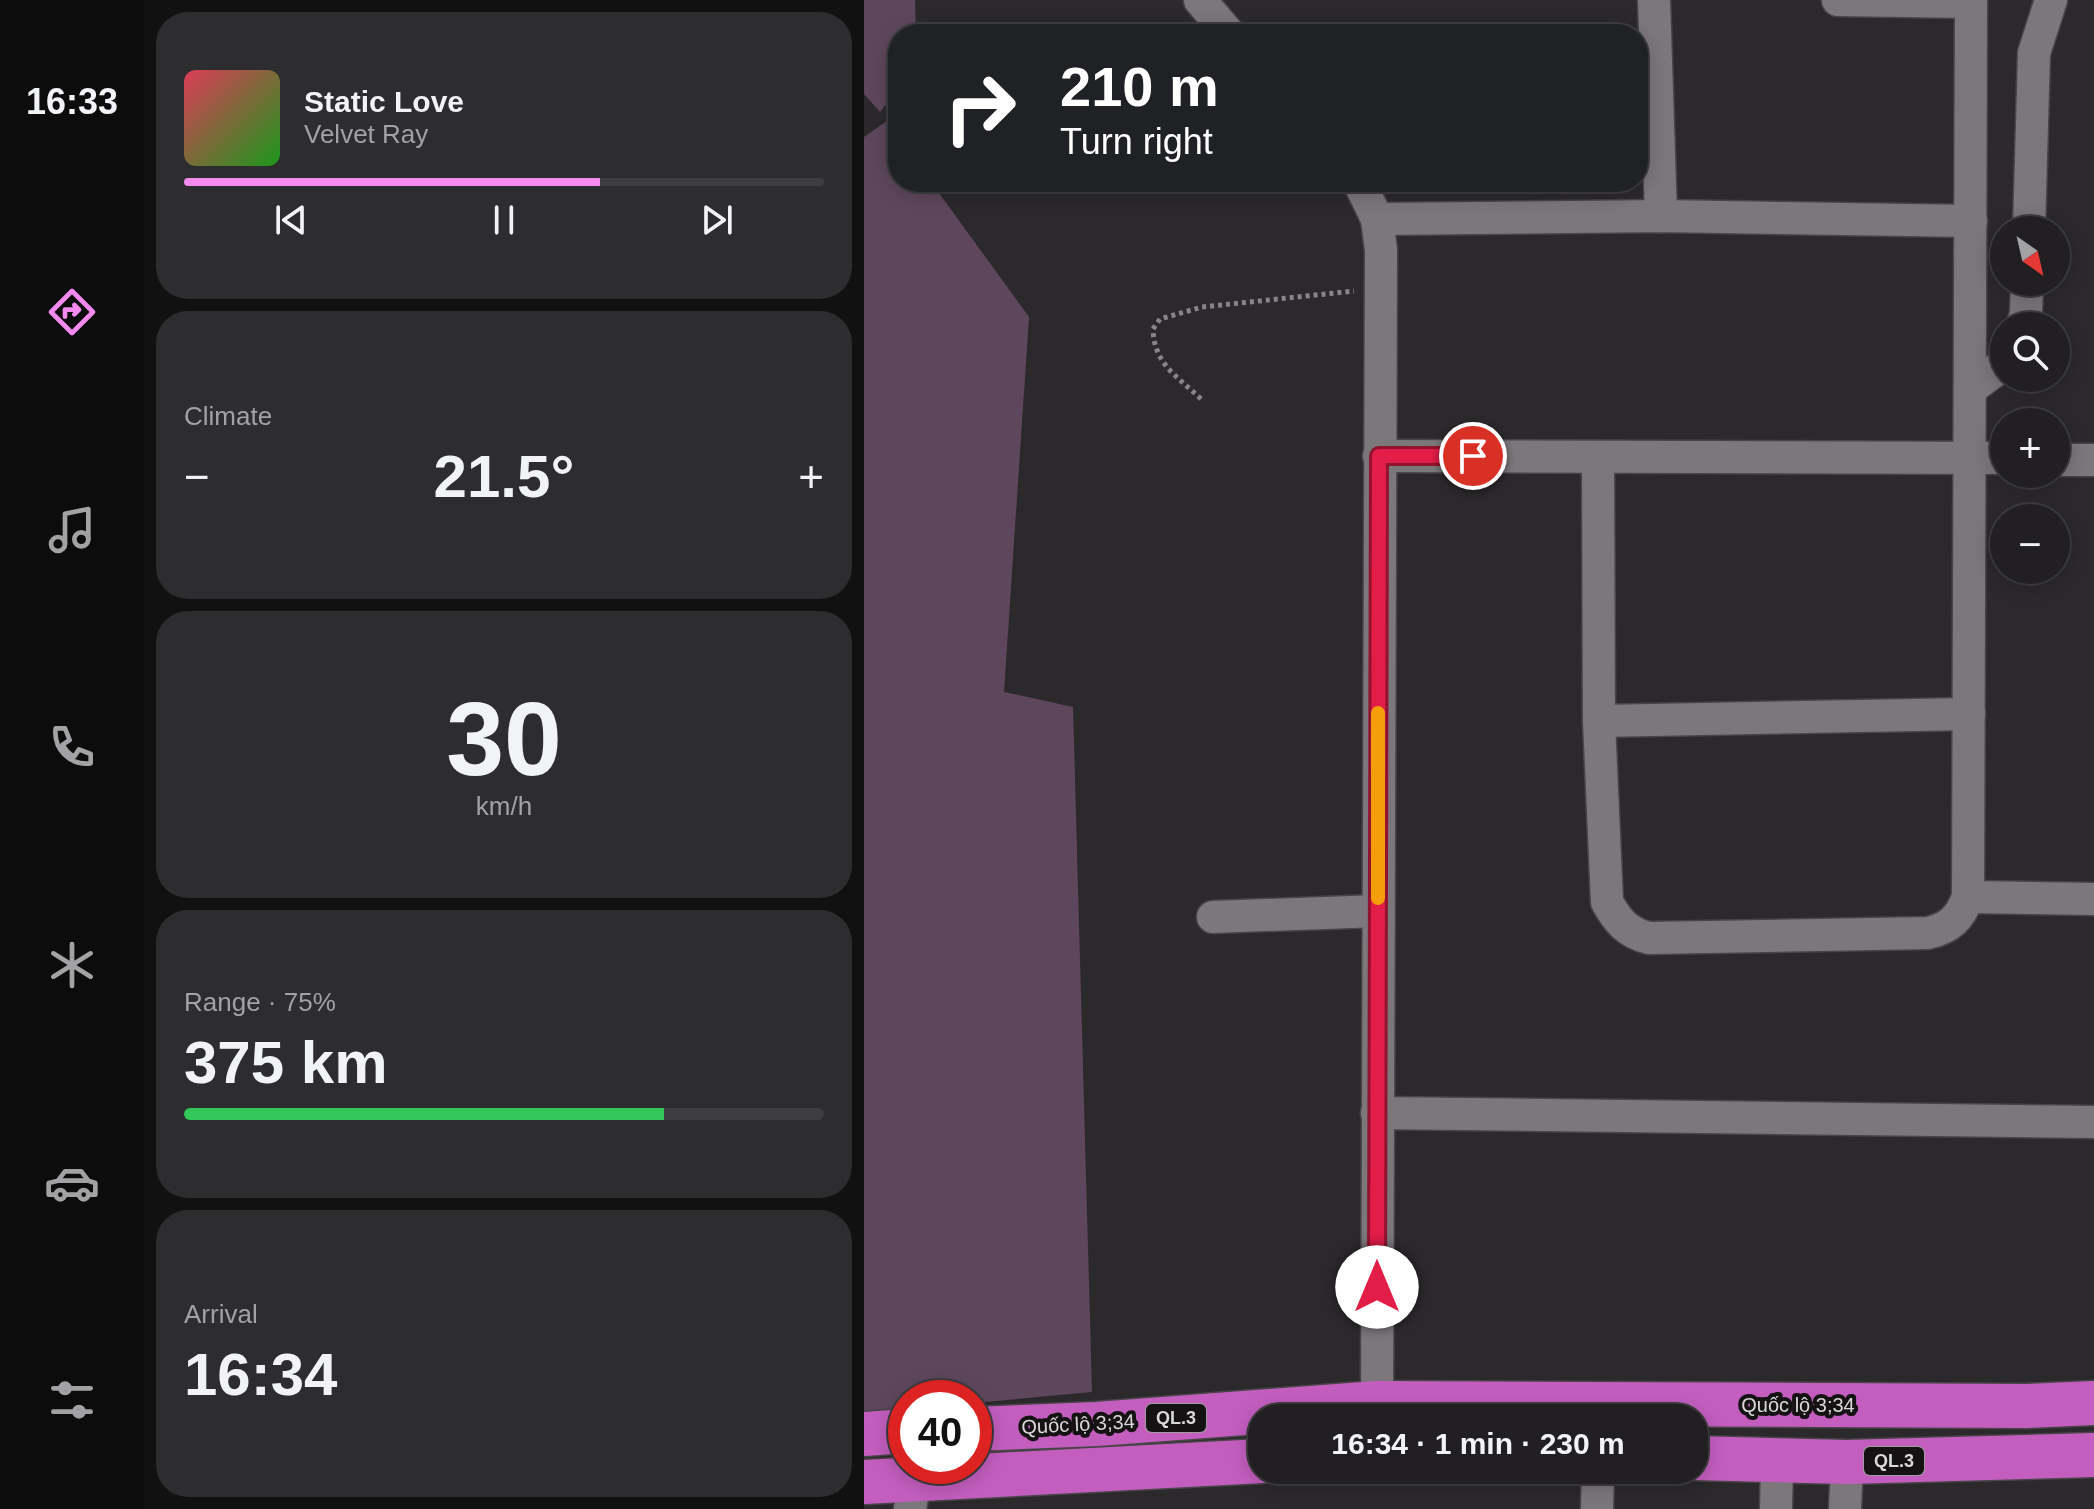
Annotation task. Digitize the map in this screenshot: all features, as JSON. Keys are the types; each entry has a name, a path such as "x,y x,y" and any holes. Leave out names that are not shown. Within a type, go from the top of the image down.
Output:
{"highway":[{"name":"Quốc lộ 3;34","path":"1708,1408 2094,1403"},
{"name":"Quốc lộ 3;34","path":"992,1428 1248,1417"},
{"path":"864,1434 888,1432"},
{"name":"QL.3","path":"1708,1459 1847,1462 2094,1455"},
{"path":"864,1482 913,1494 1248,1462"}],"street":[{"path":"1200,0 1220,24"},
{"path":"1654,0 1661,216"},
{"path":"1598,457 1599,721 1607,902 1615,916 1635,935 1649,938 1928,933 1954,923 1968,897 1971,1 1838,0"},
{"path":"2029,216 2034,53 2051,0"},
{"path":"1364,192 1377,219 1381,250 1377,1404"},
{"path":"1377,219 1661,216 1971,221"},
{"path":"1970,389 1990,374"},
{"path":"1379,456 1990,458"},
{"path":"2070,460 2094,460"},
{"path":"1599,721 1969,714"},
{"path":"1968,897 2094,899"},
{"path":"1213,917 1378,911"},
{"path":"1377,1113 2094,1122"},
{"path":"1776,1509 1777,1461"},
{"path":"1845,1509 1847,1462"},
{"path":"1597,1509 1598,1484"}],"path":[{"path":"1201,399 1160,360 1155,349 1153,329 1160,319 1202,307 1379,289"}],"shaded area":[{"path":"864,0 915,0 916,24 888,24 888,101 880,112 864,94"},
{"path":"887,121 888,192 938,192 1029,317 1004,692 1073,707 1092,1392 992,1401 992,1380 888,1380 888,1412 864,1414 864,137"}],"slow traffic":[{"path":"1378,713 1378,898"}],"route":[{"path":"1377,1287 1379,456 1473,456"}]}
